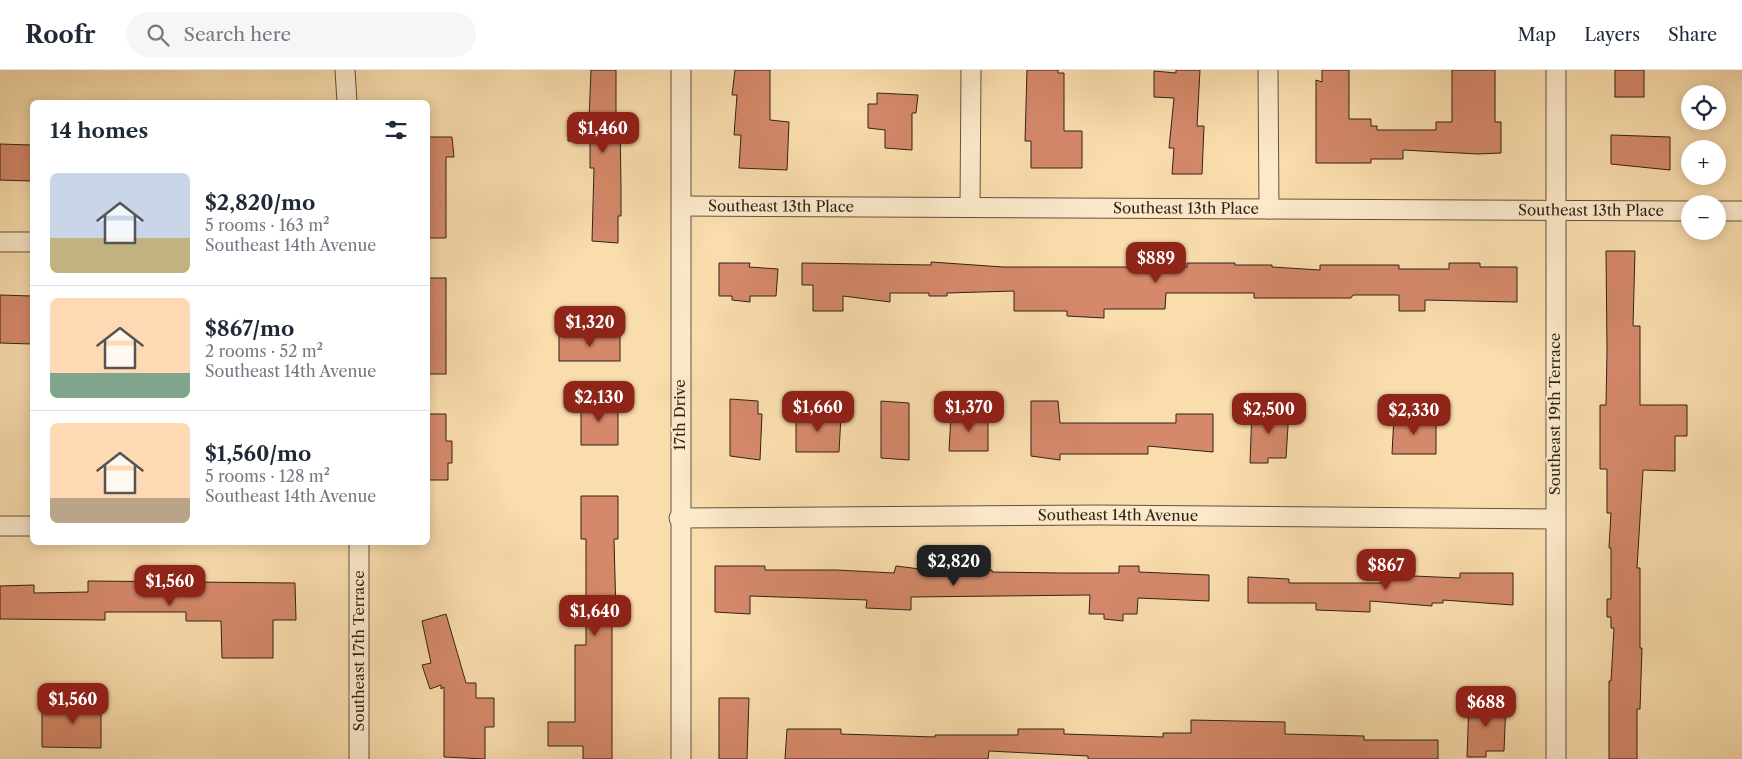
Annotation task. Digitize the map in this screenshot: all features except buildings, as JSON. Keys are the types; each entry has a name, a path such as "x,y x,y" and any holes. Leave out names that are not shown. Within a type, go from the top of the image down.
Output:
{"street":[{"path":"344,70 347,100"},
{"name":"17th Drive","path":"681,70 681,759"},
{"path":"970,207 971,70"},
{"path":"1268,70 1269,209"},
{"name":"Southeast 19th Terrace","path":"1556,70 1556,759"},
{"name":"Southeast 13th Place","path":"682,206 1681,211"},
{"path":"1726,211 1742,211"},
{"path":"0,242 30,242"},
{"name":"Southeast 14th Avenue","path":"680,518 1109,516 1555,519"},
{"path":"0,526 30,526"},
{"name":"Southeast 17th Terrace","path":"359,545 359,759"}]}
